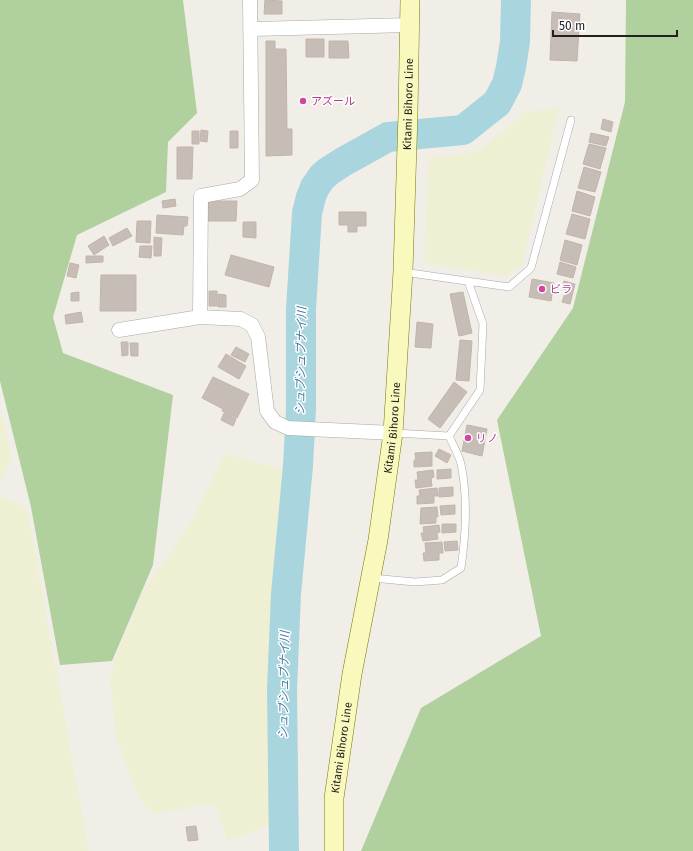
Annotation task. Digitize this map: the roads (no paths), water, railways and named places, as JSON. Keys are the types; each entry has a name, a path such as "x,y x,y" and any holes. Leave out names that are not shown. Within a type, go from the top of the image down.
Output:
{"main road":[{"name":"Kitami Bihoro Line","path":"334,851 334,798 352,674 378,540 393,433 403,272 410,0"}],"street":[{"path":"200,317 201,196 240,189 252,180 250,0"},
{"path":"250,29 410,25"},
{"path":"119,330 200,317 242,319 252,325 258,337 267,411 275,422 288,428 393,433"}],"lane":[{"path":"403,272 509,287 531,268 571,120"},
{"path":"449,436 480,390 483,324 468,281"},
{"path":"393,433 449,436"},
{"path":"370,578 415,582 442,580 461,568 466,536 465,498 460,463 449,436"}],"waterway":[{"name":"シュブシュブナイ川","path":"284,851 282,689 286,594 298,466 301,409 301,309 307,213 311,197 315,187 322,177 329,171 388,137 463,130 497,103 507,84 511,67 515,42 516,0"}],"place":[{"name":"アズール","path":"303,101"},
{"name":"ビラ","path":"542,289"},
{"name":"リノ","path":"468,438"}]}
